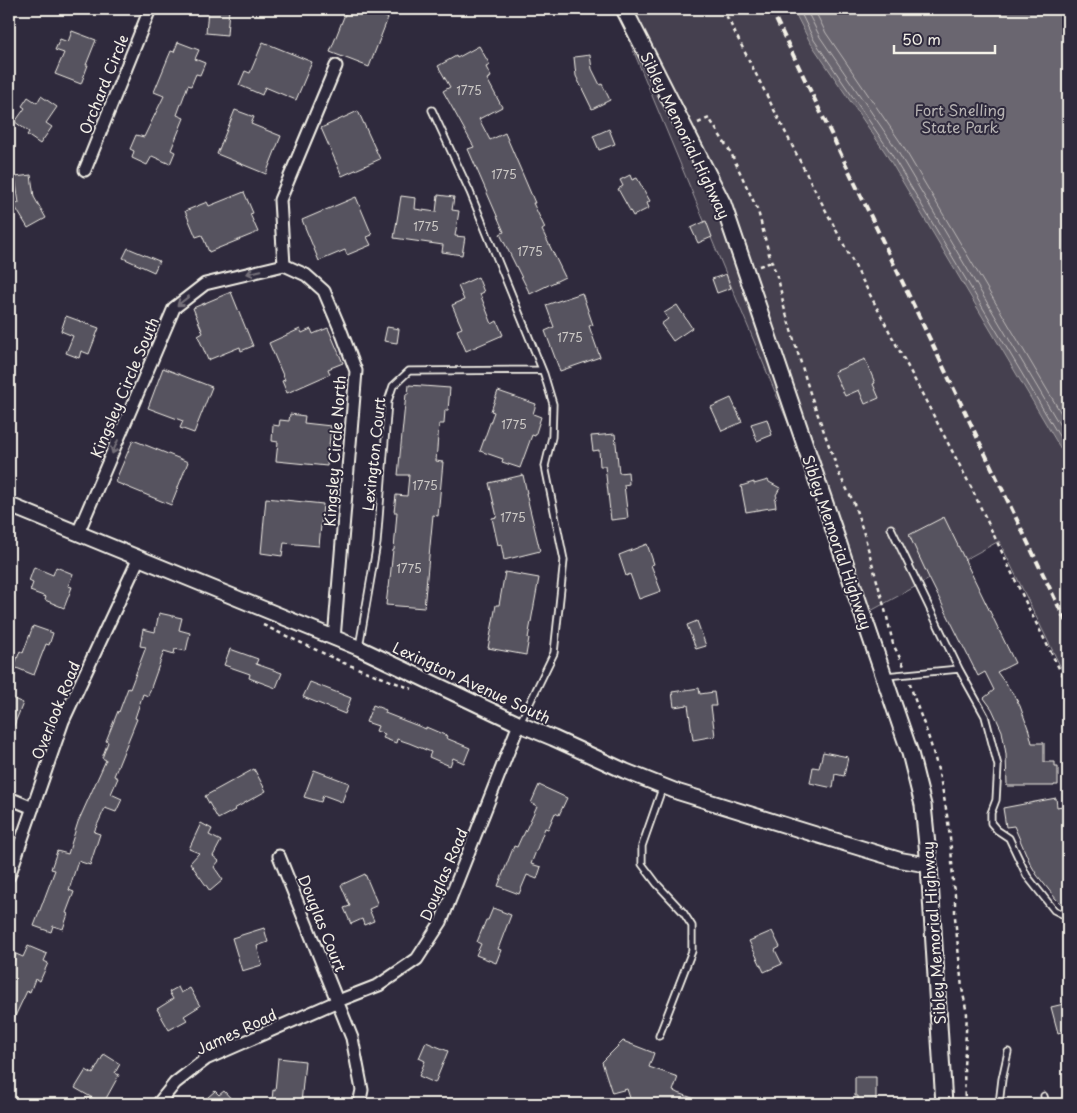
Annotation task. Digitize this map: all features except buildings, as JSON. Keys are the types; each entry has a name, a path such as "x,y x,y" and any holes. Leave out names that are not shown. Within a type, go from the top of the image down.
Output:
{"main road":[{"name":"Sibley Memorial Highway","path":"624,9 723,204 910,753 923,805 929,865 944,1104"}],"street":[{"name":"Orchard Circle","path":"85,170 150,9"},
{"path":"284,265 280,200 336,66"},
{"name":"Kingsley Circle South","path":"78,533 174,308 204,284 284,265"},
{"name":"Kingsley Circle North","path":"284,265 306,275 324,291 342,330 356,370 334,639"},
{"name":"Lexington Avenue South","path":"9,505 359,648 519,724 663,786 900,860 929,865"},
{"name":"Overlook Road","path":"9,876 64,721 139,558"},
{"name":"Douglas Road","path":"338,1001 379,985 417,960 442,922 519,724"},
{"path":"9,798 33,808"},
{"name":"Douglas Court","path":"279,856 338,1001"},
{"path":"338,1001 352,1038 362,1090 359,1104"},
{"name":"James Road","path":"158,1104 175,1083 206,1059 338,1001"}],"lane":[{"path":"432,110 470,192 542,370 552,404 552,437 545,466 564,560 554,653 519,724"},
{"name":"Lexington Court","path":"359,648 377,543 388,401 394,386 409,371 542,370"},
{"path":"891,528 959,669 985,716 998,766 996,800 991,814 991,823 997,830 1009,838 1027,876 1054,910 1068,917"},
{"path":"884,676 959,669"},
{"path":"659,1036 692,951 692,926 683,912 657,884 642,864 642,846 663,786"},
{"path":"1000,1104 1002,1079 1008,1052"},
{"path":"1044,1096 1046,1104"}],"path":[{"path":"722,9 970,486 1068,686"},
{"path":"264,625 344,663 420,693"}],"green space":[{"path":"616,9 1068,9 1068,682 999,541 867,613"}],"water":[{"name":"Fort Snelling State Park","path":"793,9 1057,9 1068,26 1068,461 885,152 810,42"}],"railway":[{"path":"771,9 1068,626"}]}
